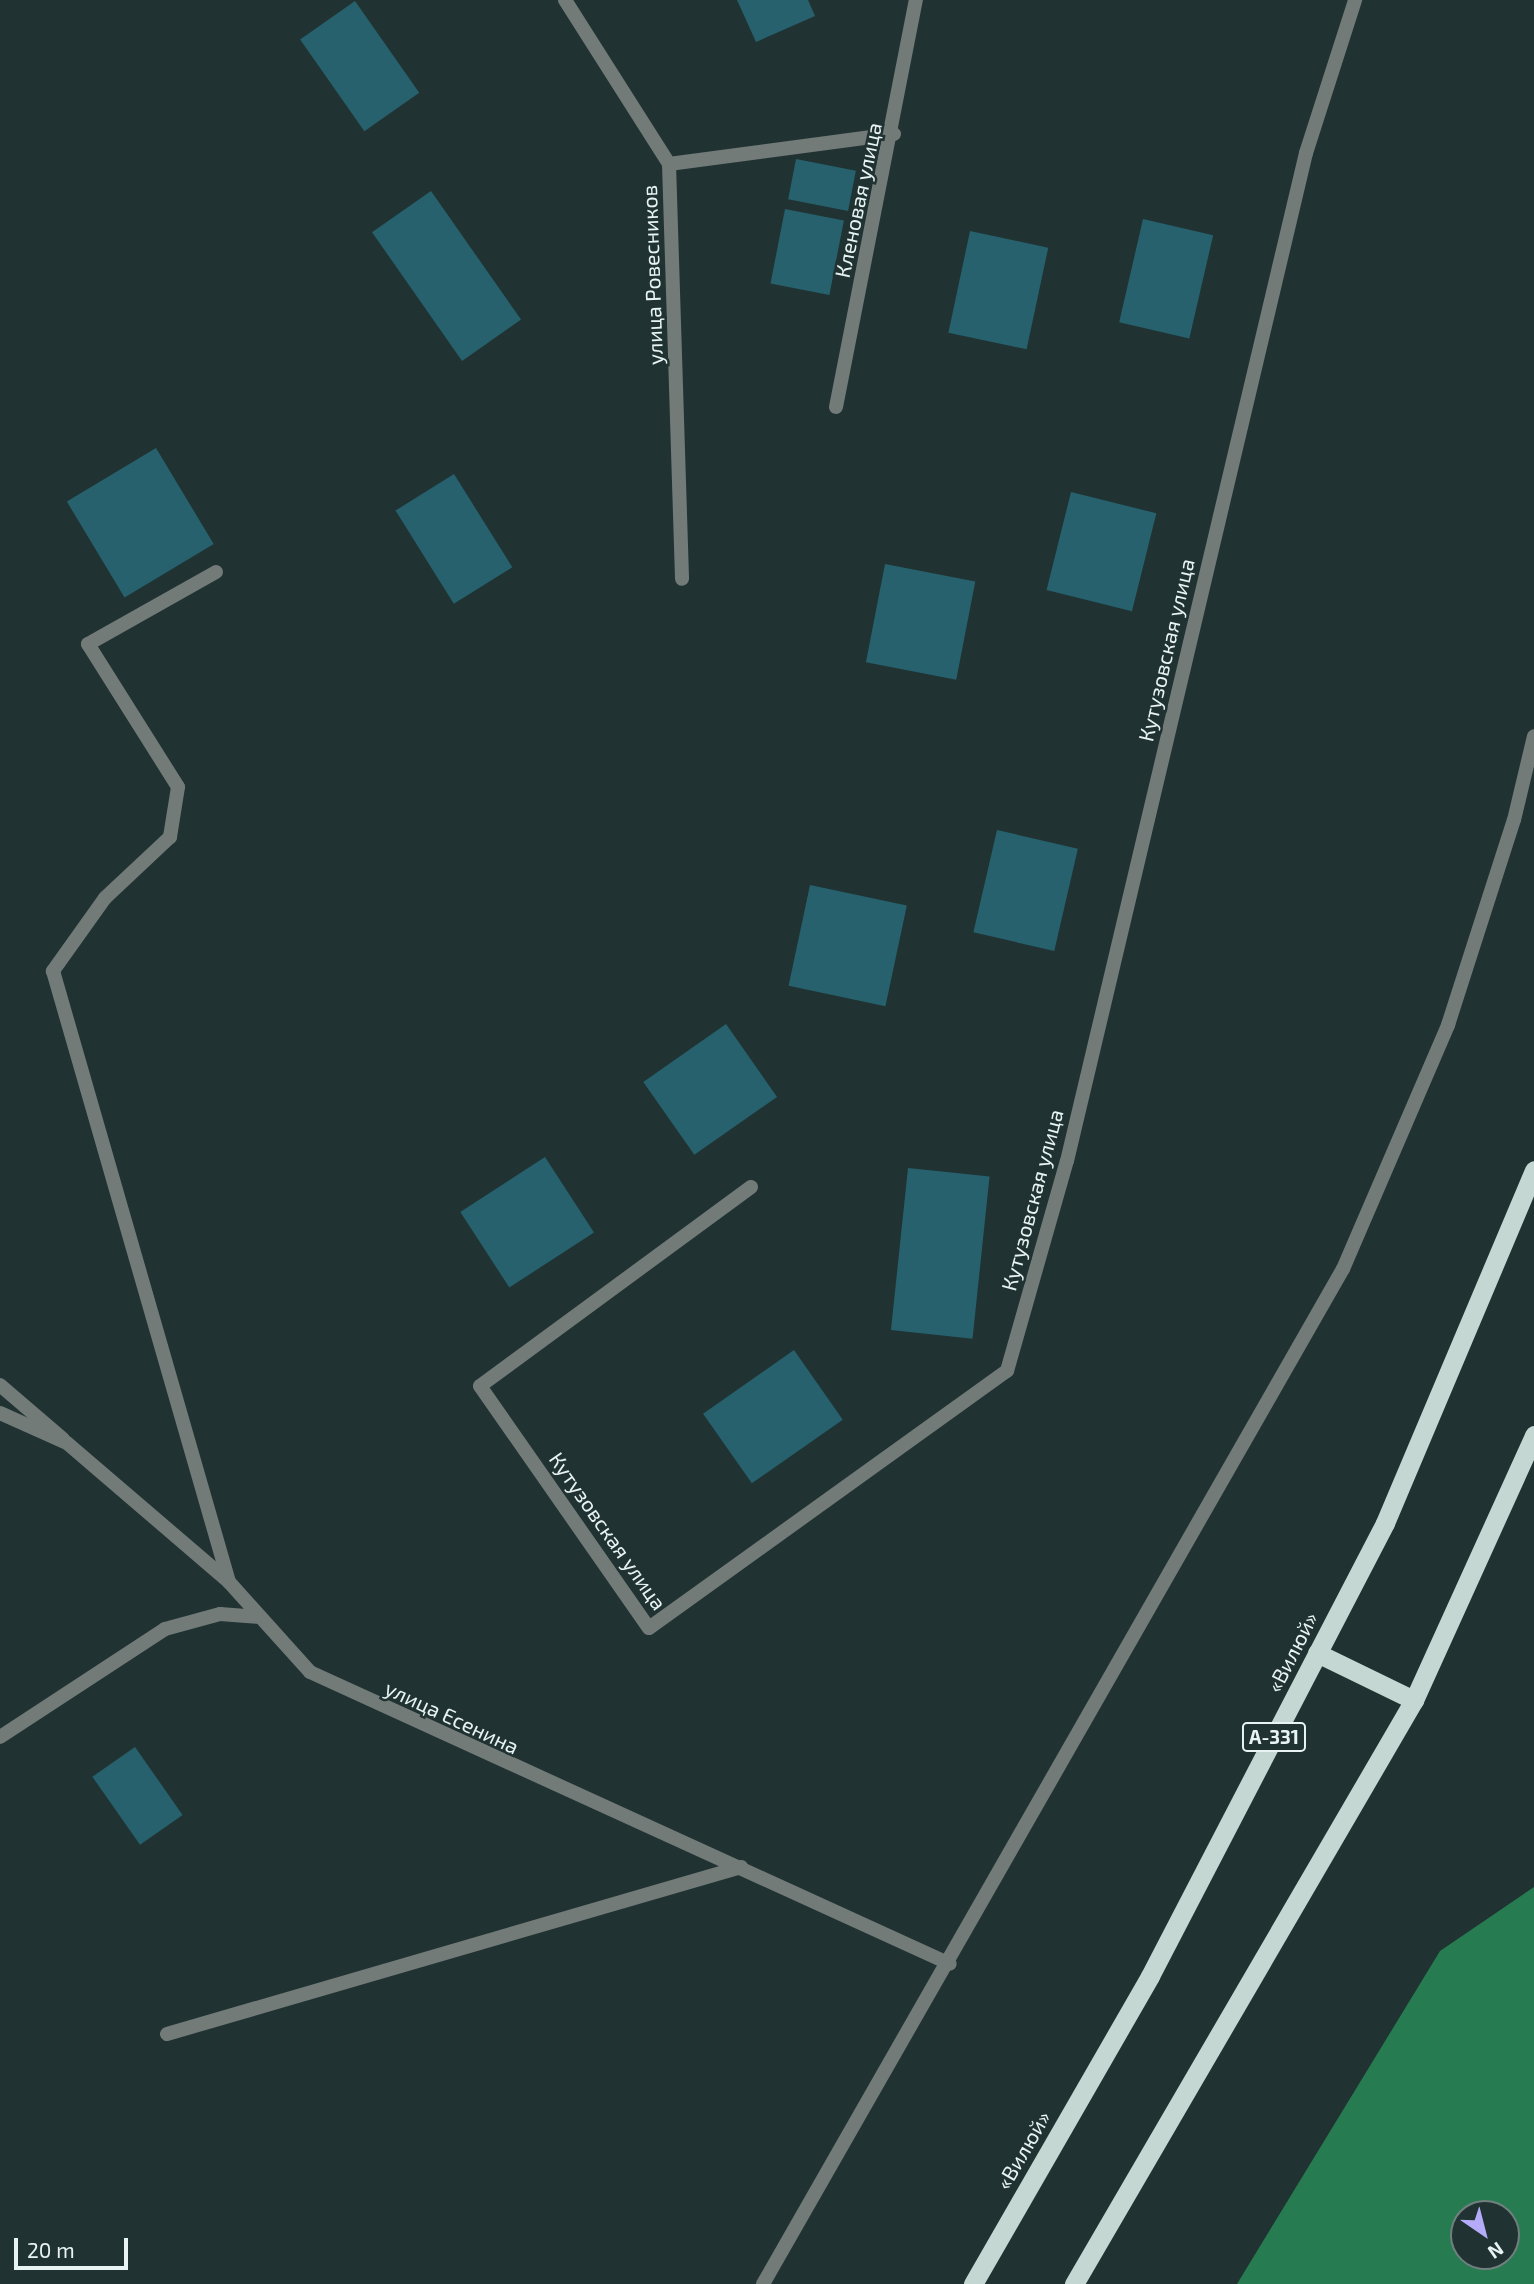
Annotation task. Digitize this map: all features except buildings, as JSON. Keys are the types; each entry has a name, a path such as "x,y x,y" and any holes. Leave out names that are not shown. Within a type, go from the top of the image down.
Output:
{"highway":[{"name":"«Вилюй»","path":"973,2284 1150,1976 1385,1523 1534,1170"},
{"path":"1074,2284 1413,1700 1534,1435"},
{"path":"1317,1653 1413,1700"}],"street":[{"name":"улица Ровесников","path":"565,0 669,164 682,579"},
{"name":"Кленовая улица","path":"836,407 894,134 916,0"},
{"name":"Кутузовская улица","path":"751,1187 480,1386 649,1628 1007,1371 1067,1161 1306,153 1355,0"},
{"path":"669,164 894,134"},
{"path":"216,572 88,644 178,787 170,837 105,898 53,971 229,1582"},
{"path":"762,2284 950,1964 1342,1269 1448,1025 1514,820 1534,736"},
{"path":"0,1385 67,1443"},
{"name":"улица Есенина","path":"0,1413 67,1443 229,1582 310,1672 950,1964"},
{"path":"0,1737 165,1629 220,1614 260,1616"},
{"path":"167,2034 741,1867"}],"green space":[{"path":"1534,1887 1534,2284 1237,2284 1440,1951"}]}
